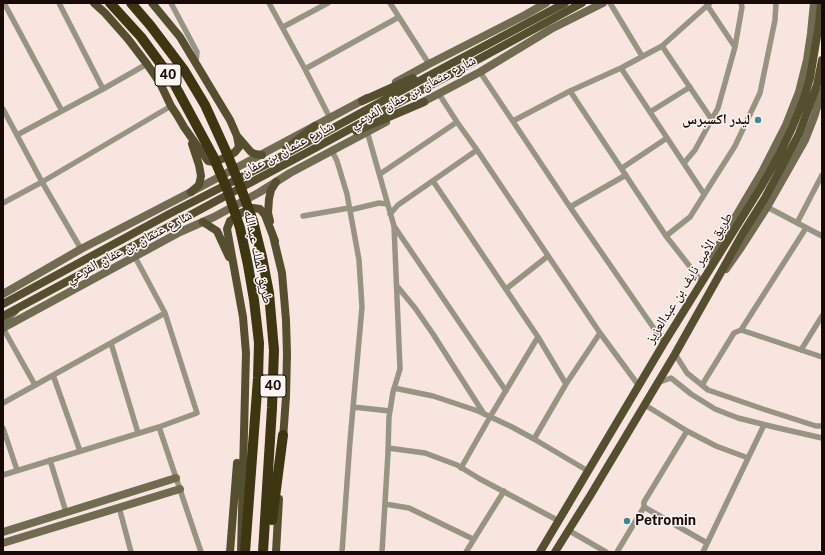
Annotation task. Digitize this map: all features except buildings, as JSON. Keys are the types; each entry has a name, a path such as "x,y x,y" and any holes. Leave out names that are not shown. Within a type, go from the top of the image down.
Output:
{"highway":[{"name":"طريق الملك عبدالله","path":"110,3 141,37 171,78 213,156 227,189 240,228 254,300 258,344 258,378 245,552"},
{"name":"طريق الملك عبدالله","path":"131,3 150,25 184,70 205,105 225,149 253,221 262,257 269,293 274,350 263,552"},
{"path":"267,552 284,434"}],"main road":[{"path":"94,3 128,39 147,64 160,83 171,106 184,127 208,161 214,162 227,157 235,152 239,147 237,136 230,120 180,37 152,3"},
{"name":"شارع عثمان بن عفان الفرعي","path":"5,294 81,249 262,155 429,64 546,3"},
{"name":"شارع عثمان بن عفان","path":"3,304 171,213 269,163 565,3"},
{"name":"شارع عثمان بن عفان","path":"3,316 582,3"},
{"name":"شارع عثمان بن عفان الفرعي","path":"3,328 180,232 214,217 260,192 290,173 480,72 551,29 603,3"},
{"path":"702,282 720,243 762,172 786,124 799,92 807,60 814,3"},
{"name":"طريق الأمير نايف بن عبدالعزيز","path":"540,552 638,386 761,187 779,155 792,128 810,78 821,3"},
{"path":"362,101 469,54"},
{"name":"طريق الأمير نايف بن عبدالعزيز","path":"555,552 675,354 743,233 765,198 799,134 817,85 822,60"},
{"path":"712,289 767,208 805,140 822,91"},
{"path":"306,153 424,102"},
{"path":"269,163 315,126"},
{"path":"184,127 197,158 201,176 199,184 191,192"},
{"path":"237,136 251,152 262,155"},
{"path":"276,182 271,190 268,213 282,273 286,320 287,361 284,434 276,552"},
{"path":"230,552 246,353 243,317 228,229 230,221 253,208 260,209 265,215 275,241"},
{"path":"203,222 217,231 234,270"},
{"path":"3,321 19,307"},
{"path":"240,552 245,370"},
{"path":"3,532 176,478"},
{"path":"3,543 180,489"}],"street":[{"path":"4,3 62,111"},
{"path":"60,3 103,89"},
{"path":"171,3 197,52 196,62"},
{"path":"269,3 330,118"},
{"path":"283,27 328,3"},
{"path":"390,3 429,64"},
{"path":"610,3 642,56"},
{"path":"684,163 695,150 718,108 735,47 742,7 741,3"},
{"path":"666,236 690,218 735,146 760,93 775,20 776,3"},
{"path":"513,121 570,90 621,68 662,46 709,4 735,47"},
{"path":"305,69 399,17"},
{"path":"662,46 712,120"},
{"path":"17,135 147,64"},
{"path":"621,68 704,194"},
{"path":"480,72 570,207 664,343"},
{"path":"650,112 690,87"},
{"path":"570,90 666,236 702,282"},
{"path":"439,94 600,333 638,386"},
{"path":"3,203 42,182 171,106"},
{"path":"3,109 42,182 81,249"},
{"path":"380,174 457,122"},
{"path":"367,132 394,226 506,391"},
{"path":"622,168 667,138"},
{"path":"390,214 398,205 477,150"},
{"path":"332,151 337,161 347,194 359,260 362,307 342,552"},
{"path":"570,207 626,175"},
{"path":"797,223 822,175"},
{"path":"433,181 538,337 566,384"},
{"path":"303,216 378,203 387,204"},
{"path":"767,208 822,236"},
{"path":"382,552 390,411 394,388 400,369 394,226"},
{"path":"742,330 806,228"},
{"path":"506,289 548,256"},
{"path":"3,475 159,427 197,413 165,313 135,257"},
{"path":"396,286 415,308 487,416"},
{"path":"3,403 165,313"},
{"path":"800,350 822,316"},
{"path":"3,328 35,385"},
{"path":"702,385 734,332 742,330 822,357"},
{"path":"534,440 566,384 600,333"},
{"path":"461,468 487,416 506,391 538,337"},
{"path":"111,343 138,433"},
{"path":"675,354 687,373 708,390 816,426 822,426"},
{"path":"53,376 80,451"},
{"path":"657,383 671,378 691,394 715,409 738,418 822,438"},
{"path":"394,388 433,396 478,411 512,427 588,471"},
{"path":"644,405 687,431 716,446 748,458"},
{"path":"353,407 390,411"},
{"path":"703,552 764,425"},
{"path":"159,427 201,552"},
{"path":"3,428 17,470"},
{"path":"617,552 644,507 644,502 687,431"},
{"path":"388,448 425,453 457,465 480,479 559,521"},
{"path":"50,460 66,512"},
{"path":"466,552 504,491"},
{"path":"385,504 409,508 473,539"},
{"path":"119,507 131,552"},
{"path":"644,507 707,543"},
{"path":"568,530 606,552"}],"place":[{"name":"ليدر اكسبرس","path":"758,120"},
{"name":"Petromin","path":"627,521"}]}
